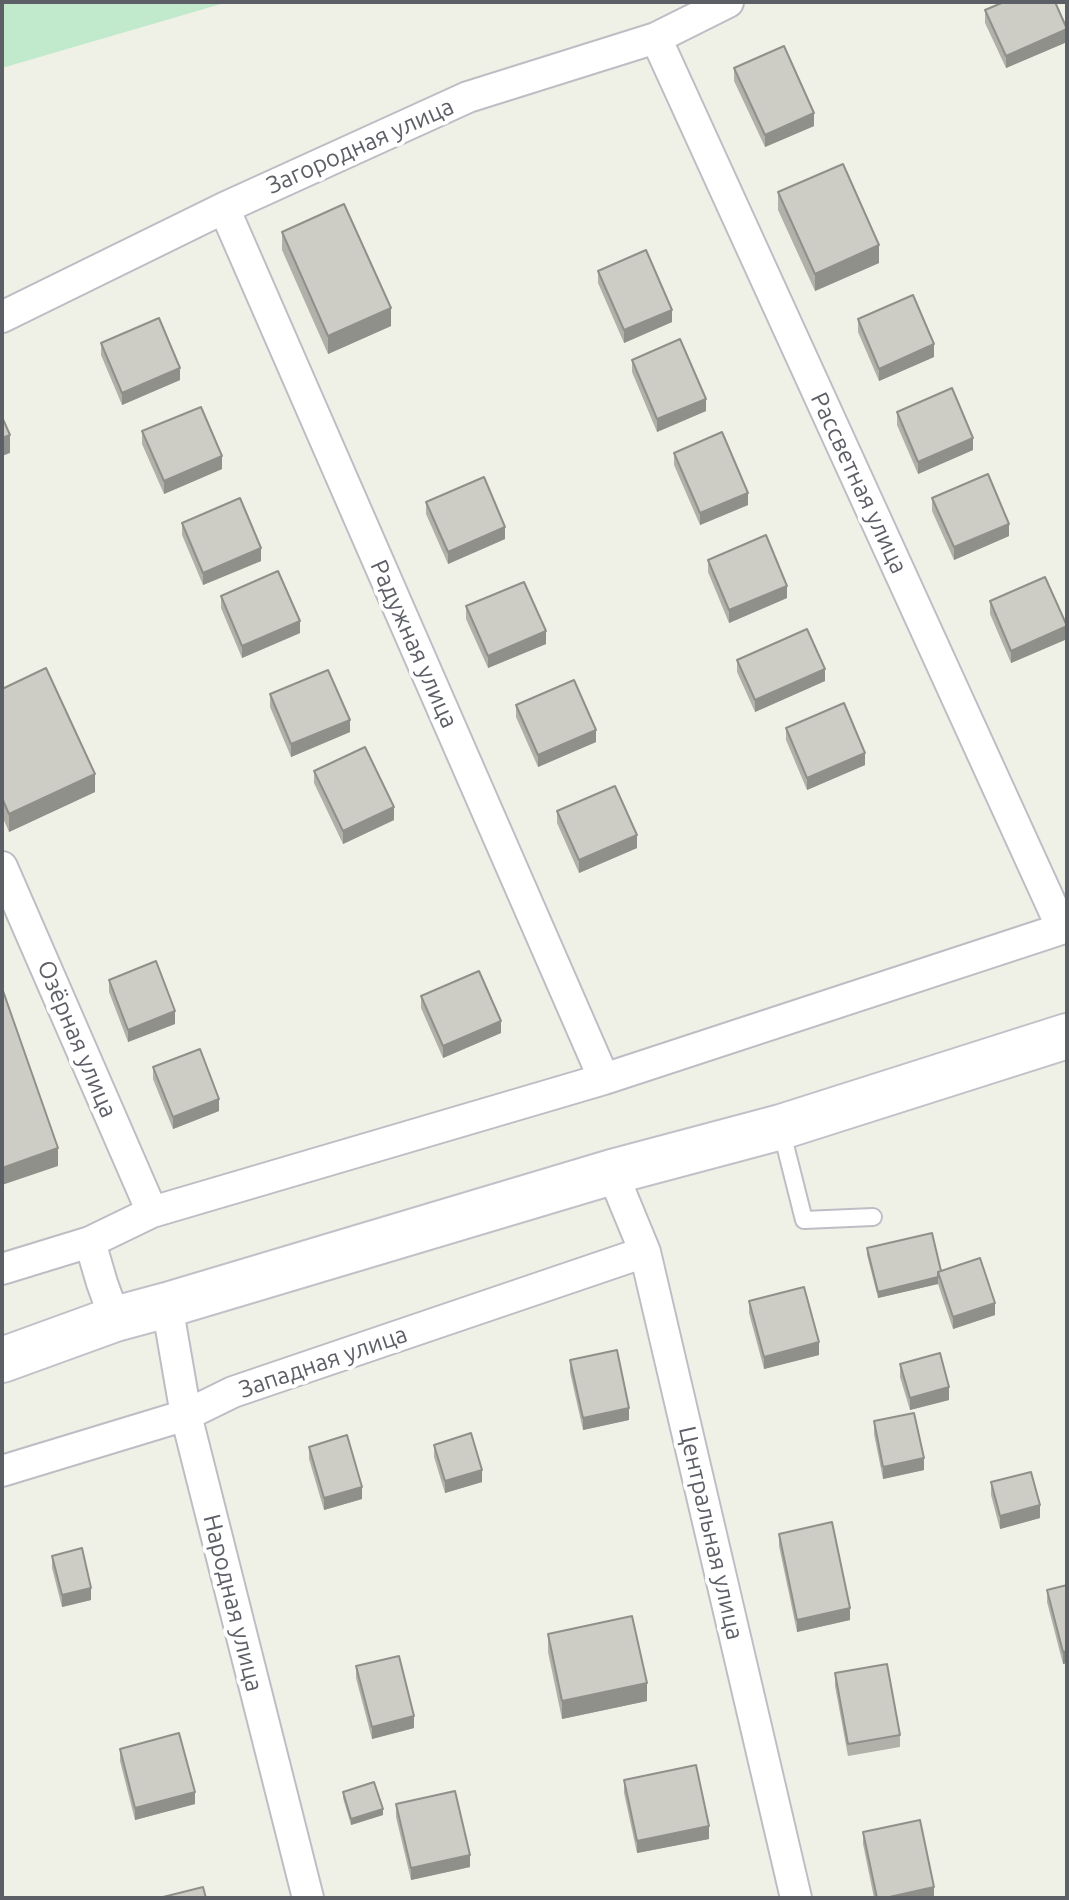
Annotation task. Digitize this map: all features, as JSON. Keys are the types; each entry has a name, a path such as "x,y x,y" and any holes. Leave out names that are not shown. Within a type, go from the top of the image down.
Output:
{"street":[{"name":"Загородная улица","path":"2,317 224,208 468,97 656,38 728,2"},
{"name":"Рассветная улица","path":"656,38 1065,927"},
{"name":"Радужная улица","path":"224,208 604,1079"},
{"name":"Озёрная улица","path":"2,867 152,1212"},
{"path":"2,1269 90,1242 152,1212 604,1079 1065,927"},
{"path":"2,1360 115,1319 612,1172 781,1127 1066,1041"},
{"name":"Центральная улица","path":"612,1172 645,1252 796,1898"},
{"path":"90,1242 115,1319"},
{"name":"Западная улица","path":"2,1471 186,1415 233,1392 645,1252"},
{"name":"Народная улица","path":"167,1305 186,1415 308,1898"}],"lane":[{"path":"781,1127 804,1220 873,1217"}],"green space":[{"path":"2,2 228,2 2,68"}],"building":[{"path":"1004,2 1055,2 1067,29 1006,56 985,10"},
{"path":"784,46 814,113 765,135 734,68"},
{"path":"843,164 879,245 815,274 778,192"},
{"path":"344,204 391,308 328,336 282,232"},
{"path":"646,250 672,310 624,330 598,271"},
{"path":"913,295 934,344 879,369 858,319"},
{"path":"159,318 180,368 122,393 101,343"},
{"path":"680,339 706,399 657,419 632,360"},
{"path":"952,388 973,438 918,462 897,412"},
{"path":"201,407 222,456 164,481 142,431"},
{"path":"2,417 10,435 2,438"},
{"path":"722,432 748,493 700,513 674,453"},
{"path":"988,474 1009,524 954,547 932,498"},
{"path":"484,477 505,527 448,552 426,502"},
{"path":"240,498 261,548 203,573 182,523"},
{"path":"766,535 787,586 729,610 708,560"},
{"path":"278,571 300,621 242,646 221,596"},
{"path":"1045,577 1067,626 1011,651 990,601"},
{"path":"524,582 546,631 488,656 466,606"},
{"path":"807,629 825,669 755,700 737,660"},
{"path":"46,668 95,774 9,814 2,798 2,689"},
{"path":"328,670 350,720 291,744 270,694"},
{"path":"574,680 596,730 538,755 516,705"},
{"path":"844,703 865,753 807,778 786,728"},
{"path":"365,747 394,807 343,831 314,771"},
{"path":"615,786 637,835 579,860 557,811"},
{"path":"156,961 175,1011 128,1030 109,980"},
{"path":"479,971 501,1021 443,1046 421,996"},
{"path":"2,988 58,1148 2,1168"},
{"path":"200,1049 219,1099 173,1117 153,1067"},
{"path":"932,1233 941,1271 938,1277 878,1292 867,1248"},
{"path":"980,1258 995,1303 953,1317 938,1272"},
{"path":"804,1287 819,1342 764,1357 749,1301"},
{"path":"617,1350 629,1408 583,1418 570,1360"},
{"path":"940,1353 949,1387 910,1398 900,1364"},
{"path":"914,1413 924,1458 883,1467 874,1421"},
{"path":"471,1433 482,1470 445,1481 434,1445"},
{"path":"347,1435 362,1487 324,1498 309,1447"},
{"path":"1031,1472 1040,1505 1000,1516 991,1482"},
{"path":"832,1522 850,1608 797,1620 779,1534"},
{"path":"82,1548 91,1588 62,1595 52,1556"},
{"path":"1067,1585 1067,1651 1063,1652 1047,1590"},
{"path":"632,1616 647,1683 562,1701 548,1634"},
{"path":"399,1656 414,1716 372,1727 356,1666"},
{"path":"887,1664 900,1735 848,1744 835,1673"},
{"path":"179,1733 195,1792 135,1808 120,1749"},
{"path":"696,1765 709,1826 637,1841 624,1780"},
{"path":"374,1782 383,1809 351,1819 343,1792"},
{"path":"455,1791 470,1855 411,1868 396,1804"},
{"path":"920,1820 934,1887 877,1898 863,1832"},
{"path":"203,1887 206,1898 159,1898"}]}
